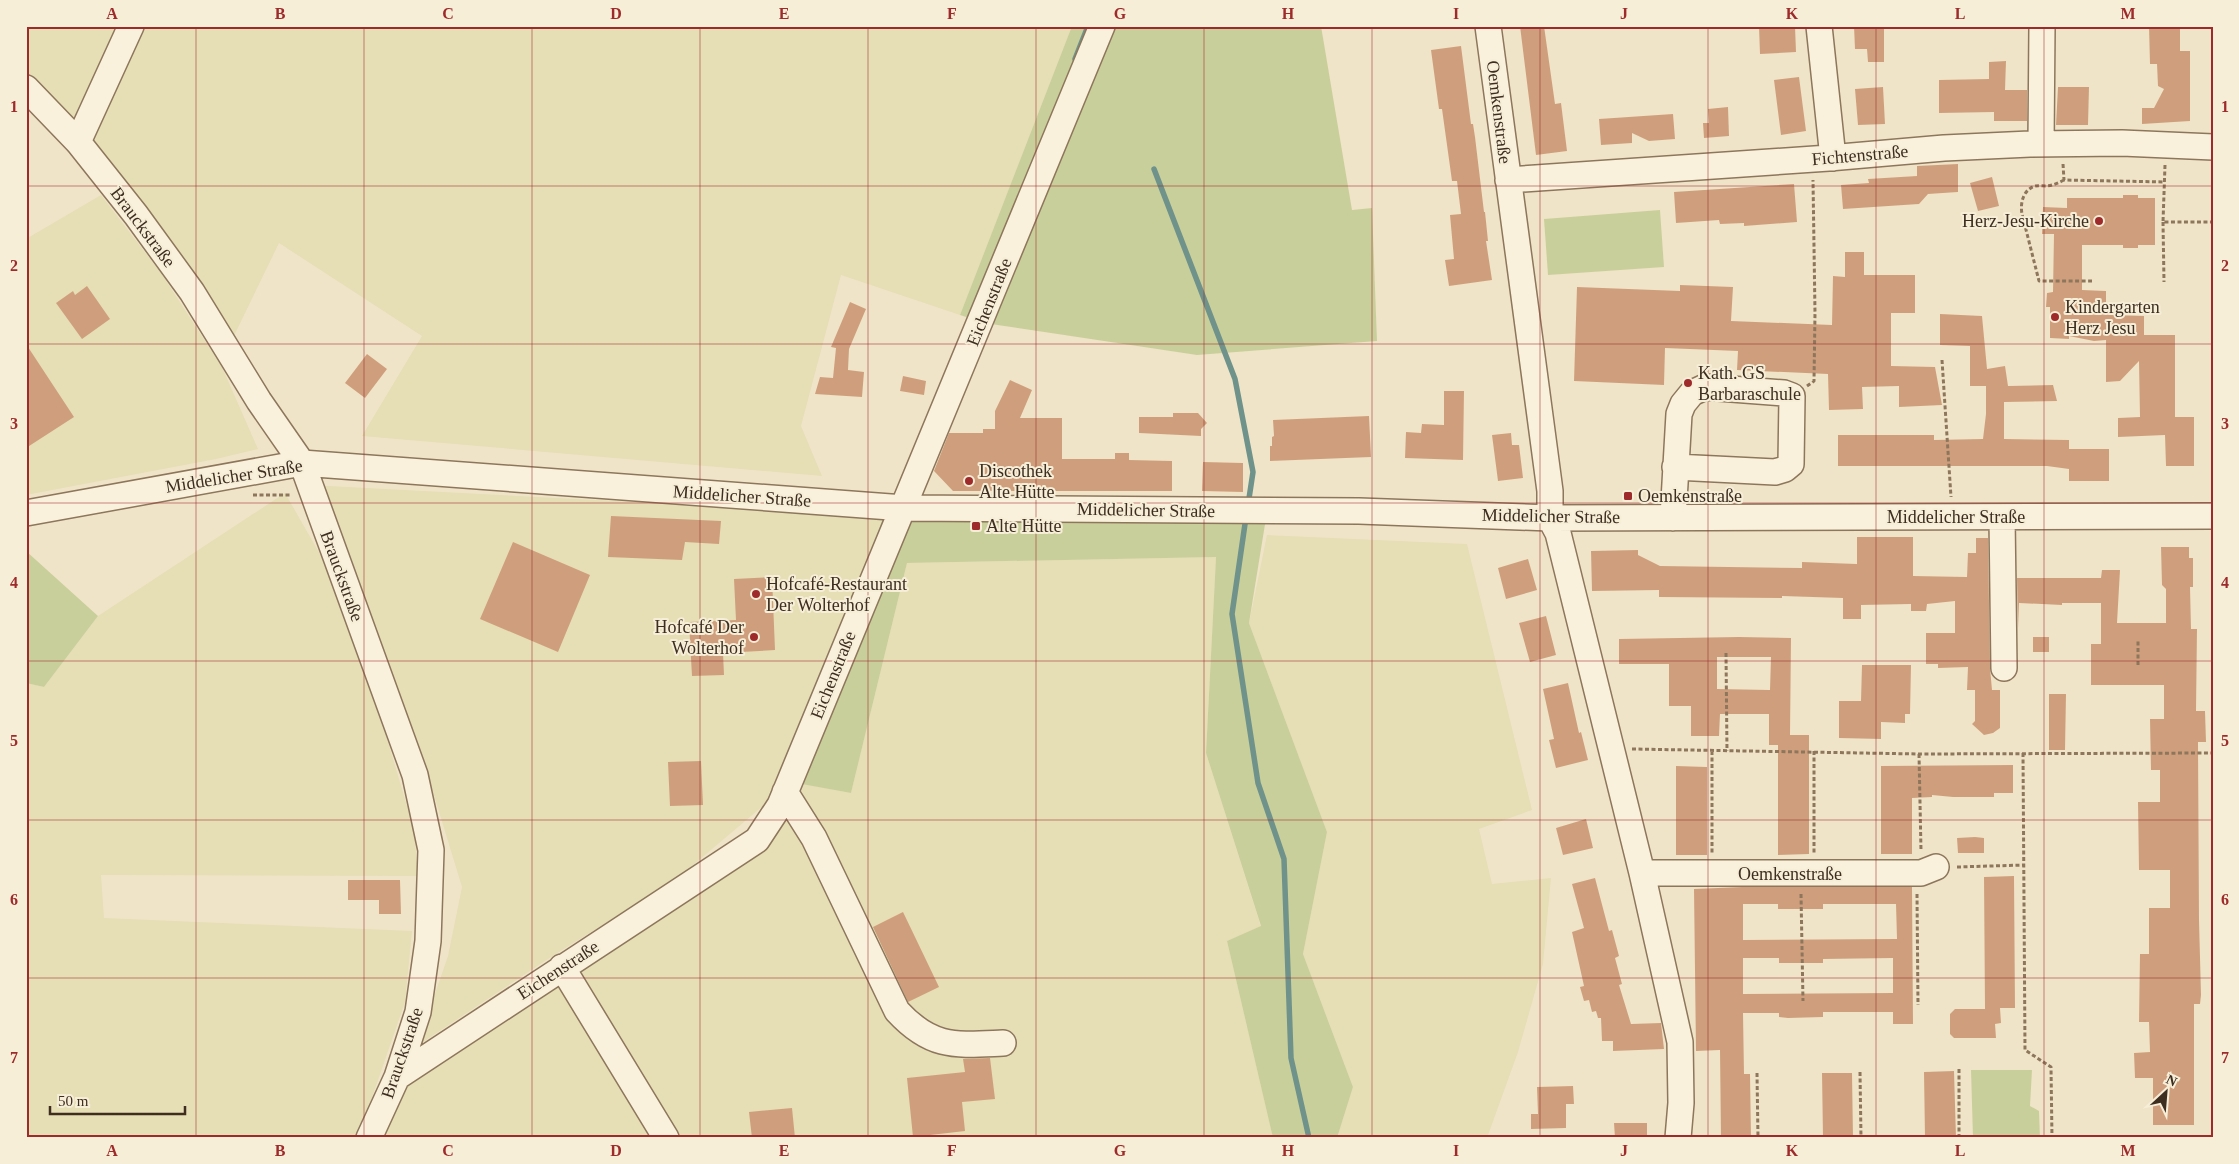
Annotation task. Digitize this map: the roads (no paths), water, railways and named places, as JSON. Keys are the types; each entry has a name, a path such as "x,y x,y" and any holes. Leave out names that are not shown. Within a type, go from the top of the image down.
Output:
{"street":[{"path":"78,142 130,26"},
{"name":"Eichenstraße","path":"397,1077 757,840 780,805 786,792 895,522 904,508 1102,26"},
{"name":"Oemkenstraße","path":"1488,26 1550,491 1550,518 1558,534 1642,873 1680,1042 1681,1103 1678,1138"},
{"path":"1819,26 1823,159"},
{"path":"2042,26 2052,144"},
{"name":"Brauckstraße","path":"26,88 78,142 136,215 192,292 259,401 302,463 415,775 431,850 428,941 418,1012 397,1077 369,1138"},
{"name":"Fichtenstraße","path":"1508,180 1823,159 1944,148 2052,144 2213,147"},
{"path":"1673,518 1679,414 1683,404 1692,393 1705,387 1784,392 1792,396 1791,464 1785,469 1775,472 1676,467"},
{"name":"Middelicher Straße","path":"26,513 302,463 904,508 1359,511 1550,518 2213,516"},
{"path":"2002,517 2004,668"},
{"path":"786,792 814,838 897,1011 911,1025 930,1039 963,1045 1003,1043"},
{"name":"Oemkenstraße","path":"1642,873 1925,871"},
{"path":"562,968 666,1138"}],"waterway":[{"path":"1075,59 1088,26"},
{"path":"1154,169 1235,379 1253,472 1248,505"},
{"path":"1246,517 1232,614 1258,783 1284,859 1291,1058 1309,1138"}],"place":[{"name":"Herz-Jesu-Kirche","path":"2099,221"},
{"name":"Kindergarten Herz Jesu","path":"2055,317"},
{"name":"Kath. GS Barbaraschule","path":"1688,383"},
{"name":"Discothek Alte Hütte","path":"969,481"},
{"name":"Oemkenstraße","path":"1628,496"},
{"name":"Alte Hütte","path":"976,526"},
{"name":"Hofcafé-Restaurant Der Wolterhof","path":"756,594"},
{"name":"Hofcafé Der Wolterhof","path":"754,637"}]}
